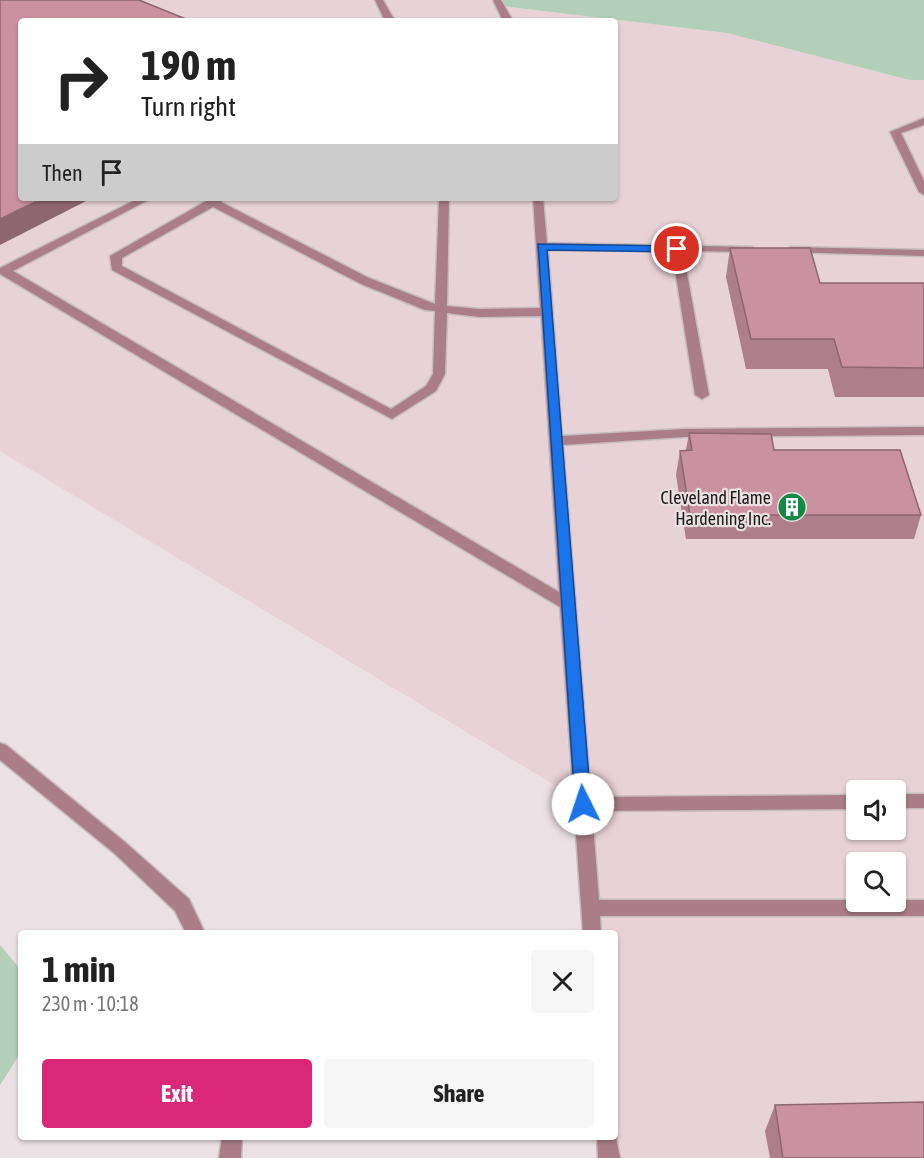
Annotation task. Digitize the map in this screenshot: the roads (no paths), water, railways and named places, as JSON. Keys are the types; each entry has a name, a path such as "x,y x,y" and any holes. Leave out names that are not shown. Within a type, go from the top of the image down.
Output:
{"street":[{"path":"379,0 388,18"},
{"path":"497,0 506,18"},
{"path":"924,121 895,132 924,192"},
{"path":"141,201 4,271 568,604"},
{"path":"214,201 116,256 116,268 392,416 430,388 439,374 444,201"},
{"path":"218,201 365,281 401,298 441,309 479,313 546,312"},
{"path":"538,201 592,930"},
{"path":"542,246 924,253"},
{"path":"677,249 702,395"},
{"path":"556,441 684,433 924,431"},
{"path":"0,750 120,848 182,905 194,930"},
{"path":"906,801 924,801"},
{"path":"583,804 846,802"},
{"path":"590,908 924,908"},
{"path":"230,1158 232,1140"},
{"path":"607,1140 609,1158"}],"place":[{"name":"Cleveland Flame Hardening Inc.","path":"792,507"}]}
